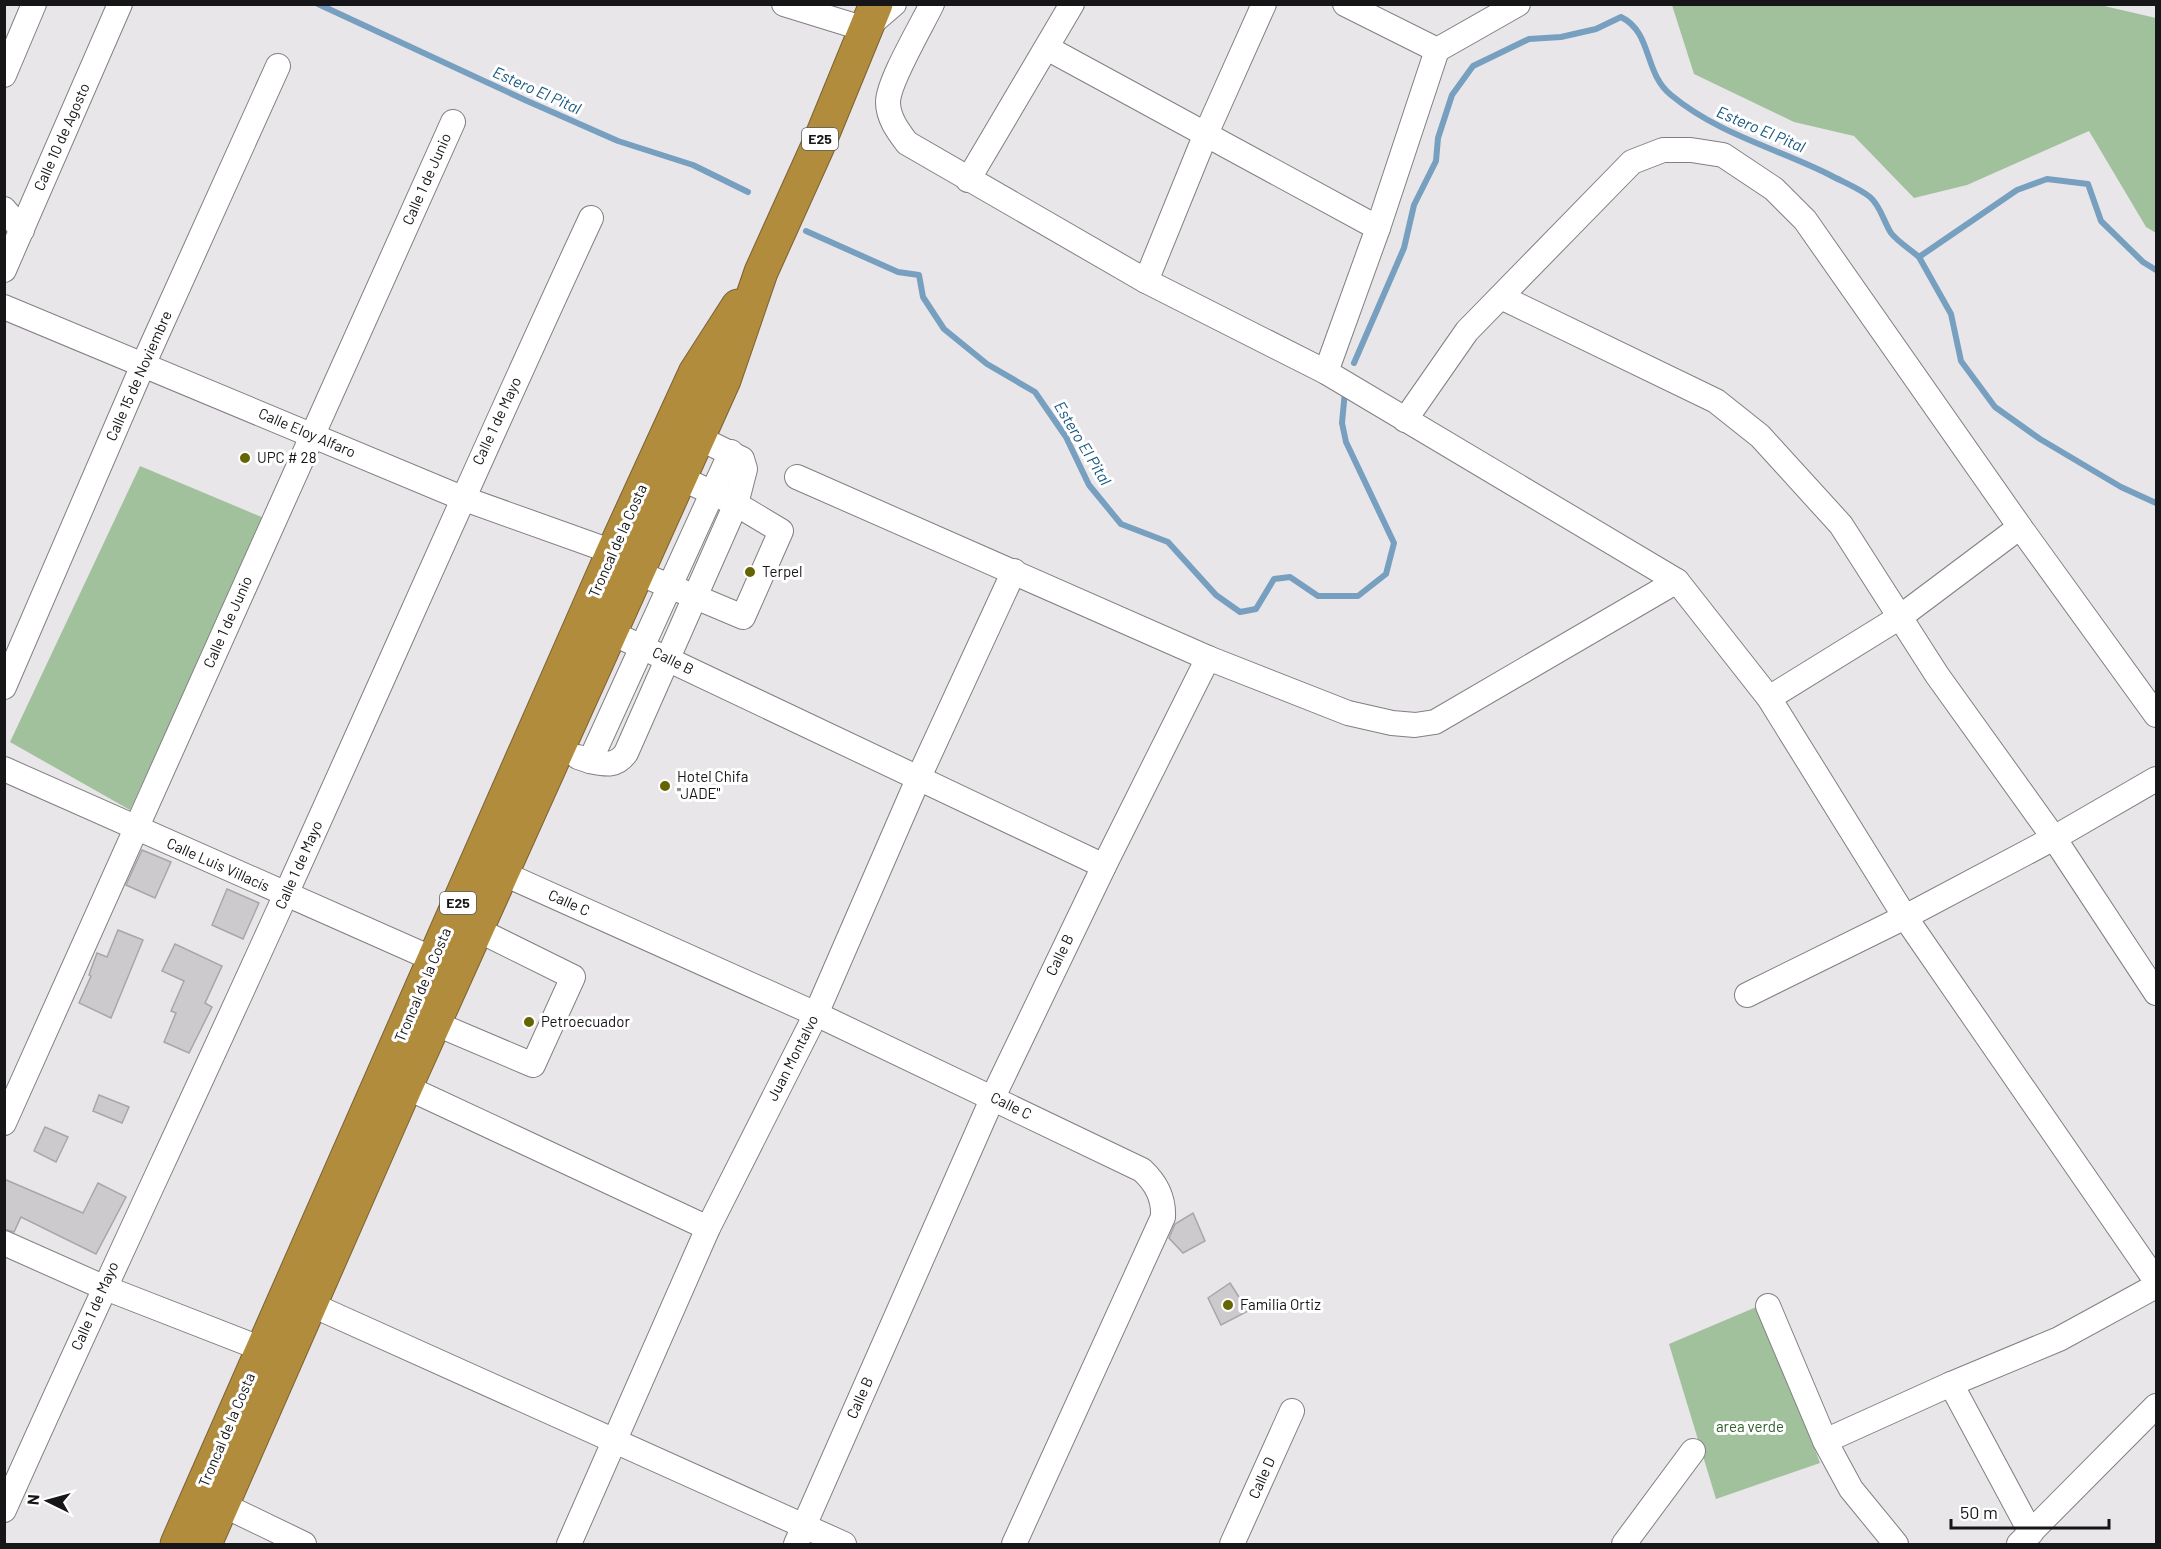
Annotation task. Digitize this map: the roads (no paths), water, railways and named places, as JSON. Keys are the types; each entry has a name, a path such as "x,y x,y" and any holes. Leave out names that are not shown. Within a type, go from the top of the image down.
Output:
{"highway":[{"name":"Troncal de la Costa","path":"177,1545 262,1349 424,1019 476,929 502,873 610,632 625,562 681,478 699,438 732,358 761,272 817,148 859,15"},
{"name":"Troncal de la Costa","path":"424,1019 433,959 625,562 695,373 761,272"},
{"name":"Troncal de la Costa","path":"205,1545 310,1304 395,1081"}],"street":[{"path":"4,75 34,4"},
{"name":"Calle 10 de Agosto","path":"4,270 120,4"},
{"path":"784,4 859,15 894,4"},
{"path":"932,4 895,79 888,101 894,126 907,143 1146,281 1326,372 1677,581 1769,698 1905,917 2157,1283 2059,1338 1825,1441"},
{"path":"968,180 1072,4"},
{"path":"1146,281 1205,136 1264,4"},
{"path":"1345,4 1437,50"},
{"path":"1326,372 1378,228 1437,50 1518,4"},
{"path":"1047,48 1205,136 1378,228"},
{"name":"Calle 15 de Noviembre","path":"4,687 143,365 278,66"},
{"name":"Calle 1 de Junio","path":"4,1123 453,122"},
{"path":"1405,420 1467,331 1632,162 1663,150 1691,150 1723,155 1774,189 1805,220 2020,527 2157,715"},
{"path":"4,209 22,230"},
{"name":"Calle 1 de Mayo","path":"4,1510 103,1287 285,895 462,498 591,218"},
{"path":"1501,297 1716,401 1760,436 1841,525 1937,675 2054,838 2157,993"},
{"name":"Calle Eloy Alfaro","path":"4,307 462,498 625,562 670,586 743,617 781,531 736,504"},
{"path":"558,749 590,761 609,764 622,758 668,659 736,504 745,469 742,459 699,438"},
{"path":"590,761 731,452"},
{"path":"797,477 1208,658 1347,713 1392,723 1415,725 1435,722 1677,581"},
{"path":"681,478 736,504"},
{"path":"1769,698 1900,617 2020,527"},
{"name":"Juan Montalvo","path":"569,1545 708,1228 816,1014 919,777 1014,571"},
{"name":"Calle B","path":"610,632 1104,866 993,1097 800,1535"},
{"path":"1104,866 1208,658"},
{"name":"Calle Luis Villacís","path":"4,769 433,959"},
{"path":"1747,994 1905,917 2054,838 2157,779"},
{"name":"Calle C","path":"502,873 816,1014 993,1097 1142,1170 1157,1187 1163,1217 1014,1545"},
{"path":"424,1019 533,1065 573,977 476,929"},
{"path":"395,1081 708,1228"},
{"path":"4,1243 103,1287 262,1349"},
{"path":"310,1304 616,1442 800,1535 844,1545"},
{"path":"1768,1306 1825,1441 1851,1489 1896,1545"},
{"path":"1951,1384 2025,1539 2157,1406"},
{"name":"Calle D","path":"1232,1545 1292,1411"},
{"path":"1624,1545 1693,1451"},
{"path":"223,1506 304,1545"}],"waterway":[{"name":"Estero El Pital","path":"318,4 618,141 693,165 748,192"},
{"name":"Estero El Pital","path":"1354,363 1404,248 1414,205 1436,161 1438,138 1452,95 1473,66 1529,39 1561,37 1596,29 1621,17 1638,33 1656,75 1671,95 1708,120 1810,165 1866,194 1877,204 1891,233 1919,257 2017,190 2047,179 2088,184 2101,221 2143,262 2156,270"},
{"name":"Estero El Pital","path":"806,231 898,272 919,275 923,297 944,329 987,364 1035,392 1066,437 1089,485 1121,524 1168,542 1216,595 1240,612 1256,609 1274,579 1290,577 1318,596 1358,596 1386,574 1394,543 1346,442 1342,423 1345,391"},
{"name":"Estero El Pital","path":"1919,257 1951,314 1961,361 1995,407 2040,439 2121,487 2156,503"}],"place":[{"name":"UPC # 28","path":"245,458"},
{"name":"Terpel","path":"750,572"},
{"name":"Hotel Chifa \"JADE\"","path":"665,786"},
{"name":"Petroecuador","path":"529,1022"},
{"name":"Familia Ortiz","path":"1228,1305"}],"park label":[{"name":"area verde","path":"1750,1427"}]}
